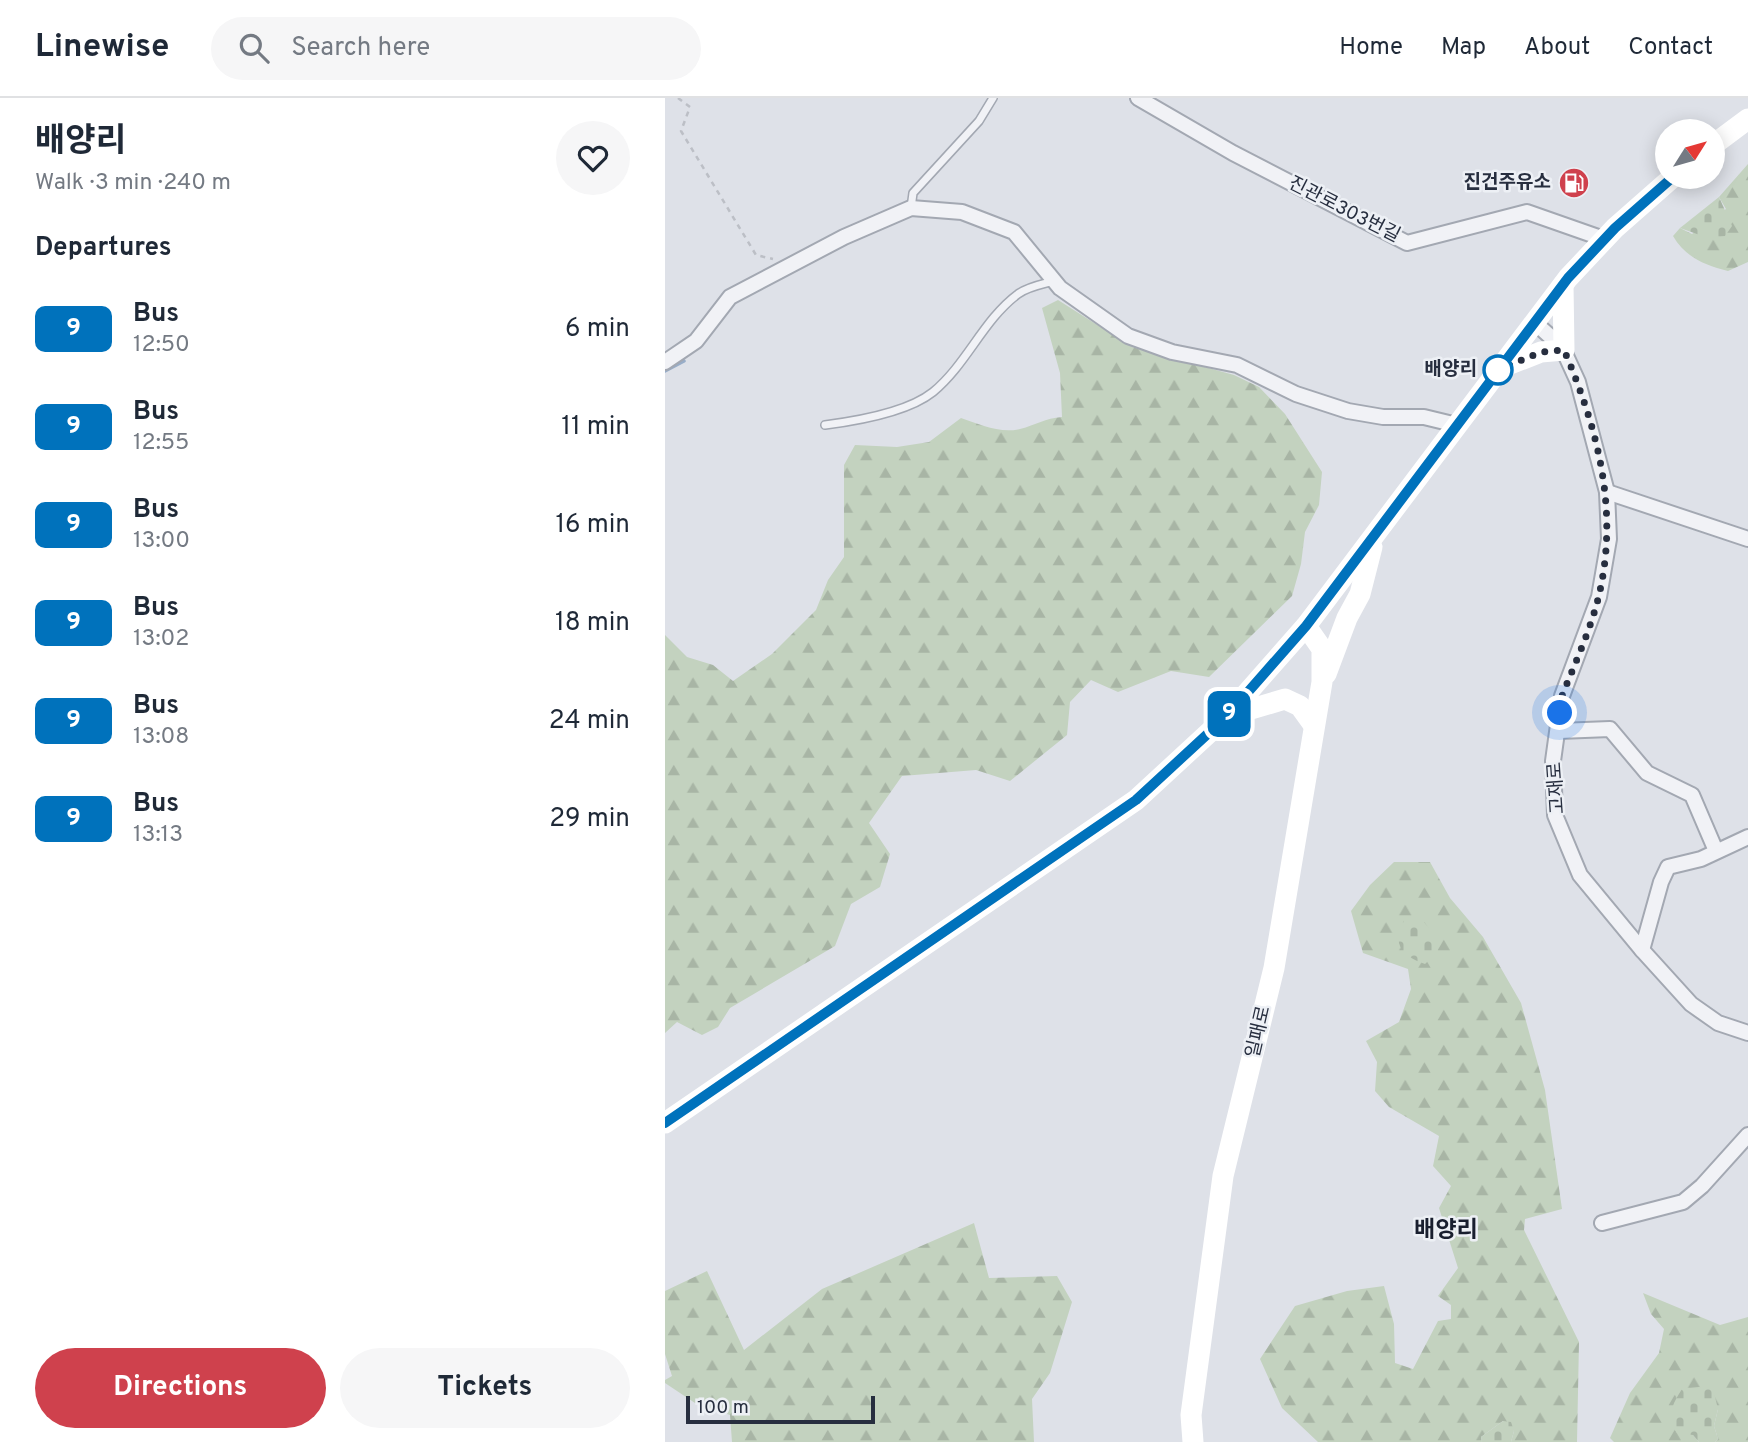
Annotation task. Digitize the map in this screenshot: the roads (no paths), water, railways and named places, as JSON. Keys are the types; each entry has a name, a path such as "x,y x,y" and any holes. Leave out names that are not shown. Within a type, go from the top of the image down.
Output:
{"main road":[{"path":"1725,135 1746,117"},
{"path":"665,1123 1136,800 1226,717 1306,626 1563,285 1604,239 1660,189"},
{"path":"1500,368 1541,352 1564,350 1563,285"},
{"path":"1322,682 1347,618 1360,594 1374,537"},
{"name":"일패로","path":"1192,1442 1191,1415 1223,1177 1274,968 1322,682 1322,649 1306,626"},
{"path":"1226,717 1265,702 1285,699 1300,706 1313,724"}],"street":[{"name":"진관로303번길","path":"1138,98 1233,153 1407,243 1527,212 1604,239"},
{"path":"665,362 696,341 730,297 794,264 911,208 962,212 1014,232 1060,288 1128,337 1172,352 1237,365 1296,394 1348,411 1383,417 1424,417 1457,425"},
{"name":"고재로","path":"1534,322 1564,350 1578,382 1607,492 1609,539 1599,597 1562,696 1553,761 1555,815 1580,875 1642,950 1691,1004 1718,1023 1748,1033"},
{"path":"1607,492 1748,539"},
{"path":"1559,730 1610,729 1647,773 1692,795 1716,851"},
{"path":"1642,950 1666,871 1671,865 1701,859 1748,837"},
{"path":"1602,1223 1683,1202 1748,1135"}],"lane":[{"path":"911,208 913,193 979,121 993,98"},
{"path":"825,425 871,419 931,394 963,363 994,318 1020,292 1055,280"}],"waterway":[{"path":"665,371 684,361"}],"place":[{"name":"진건주유소","path":"1574,183"},
{"name":"배양리","path":"1498,370"}],"district":[{"name":"배양리","path":"1446,1231"}]}
